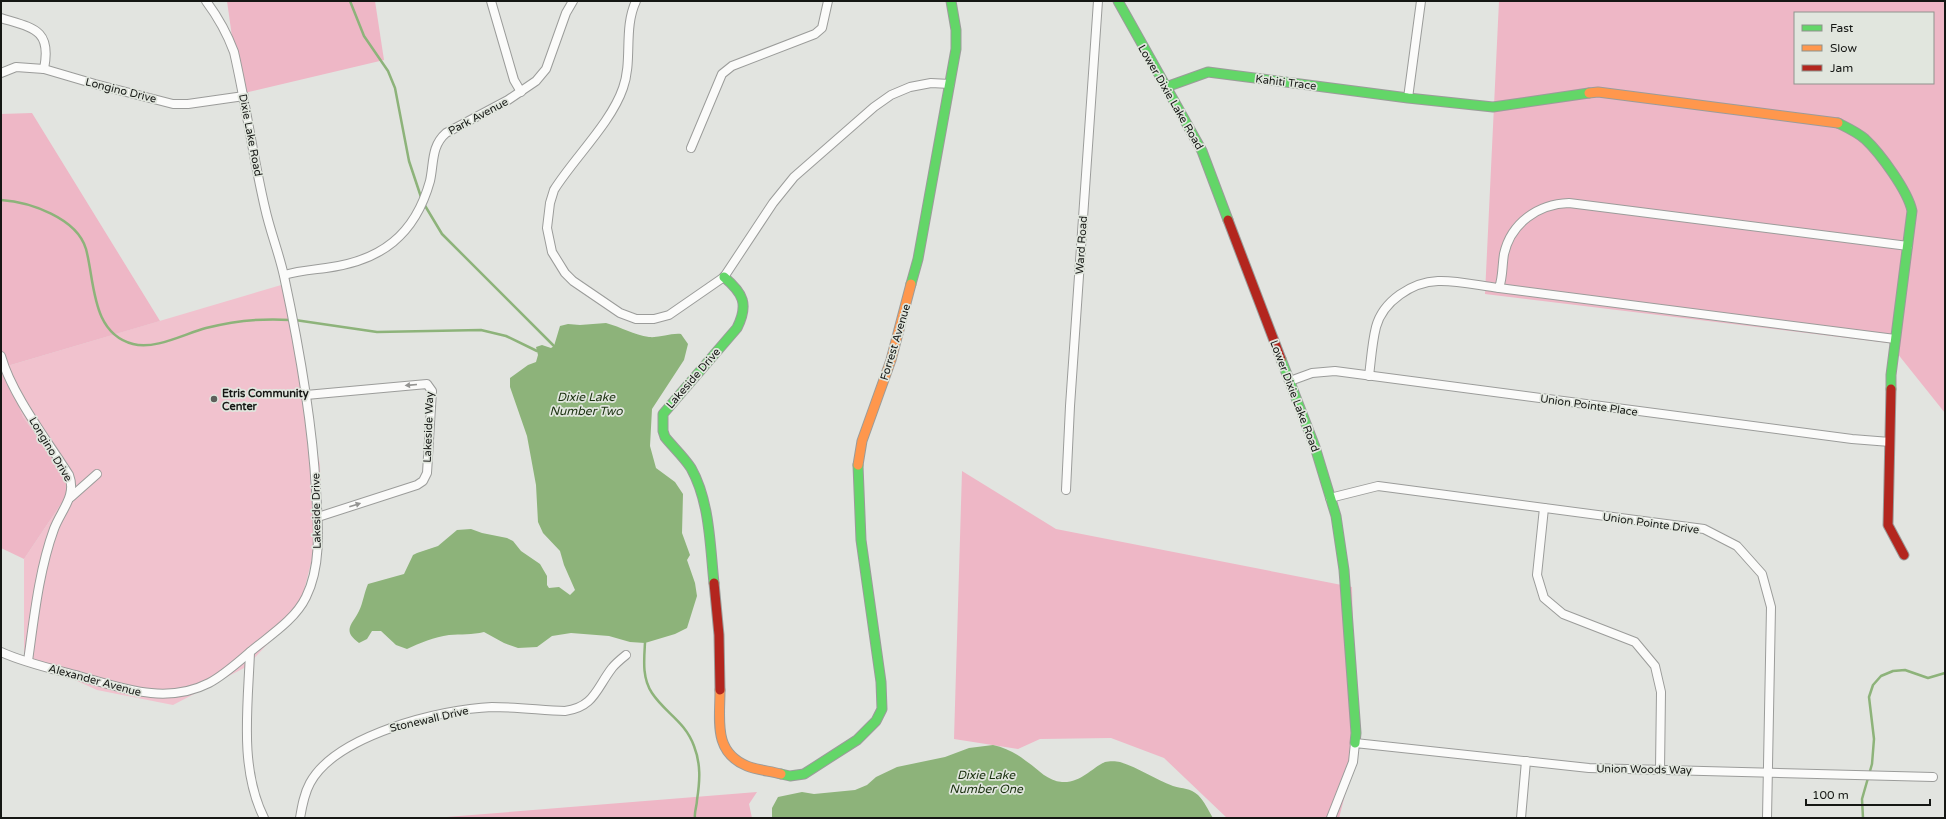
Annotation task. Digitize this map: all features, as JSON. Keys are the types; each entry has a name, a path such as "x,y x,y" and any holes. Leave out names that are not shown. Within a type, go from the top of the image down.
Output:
{"street":[{"name":"Dixie Lake Road","path":"206,1 223,26 234,52 244,96 265,208 284,274"},
{"path":"491,1 514,80 521,92"},
{"name":"Park Avenue","path":"284,274 299,270 326,268 348,264 380,251 393,243 410,224 423,203 430,179 434,148 439,139 446,133 521,92 536,81 546,69 566,13 573,1"},
{"path":"636,1 629,20 628,66 623,88 612,110 561,179 550,203 547,228 552,252 564,273 573,281 620,313 636,319 654,320 669,315 724,277 773,203 794,177 874,107 891,95 910,87 931,83 950,84"},
{"path":"691,148 722,74 732,66 815,34 822,28 828,1"},
{"name":"Forrest Avenue","path":"881,682 861,540 858,465 862,442 891,360 918,259 950,84 956,37 951,1"},
{"name":"Ward Road","path":"1066,490 1070,406 1098,1"},
{"name":"Lower Dixie Lake Road","path":"1118,1 1202,151 1211,172 1314,444 1336,516 1344,570 1356,733 1353,762 1331,818"},
{"path":"1408,98 1421,1"},
{"path":"1,18 31,27 40,34 46,44 47,54 44,69"},
{"name":"Longino Drive","path":"1,73 16,66 44,69 173,104 188,104 244,96"},
{"name":"Kahiti Trace","path":"1166,87 1208,72 1408,98 1493,107 1598,92 1838,123 1853,130 1866,140 1901,184 1910,201 1912,211 1891,375 1888,526 1904,556"},
{"path":"1499,288 1505,253 1512,234 1523,221 1536,210 1554,203 1569,203 1908,246"},
{"name":"Lakeside Drive","path":"250,652 292,616 306,596 312,580 317,553 318,517 314,456 306,395 284,274"},
{"name":"Lakeside Drive","path":"724,277 736,287 742,296 745,308 743,319 737,328 668,407 662,423 666,437 690,467 703,497 719,635 720,737 728,754 747,766 790,776 804,774 857,740 876,721 882,709 881,682"},
{"path":"1369,376 1376,326 1384,310 1396,298 1412,288 1438,281 1895,339"},
{"name":"Longino Drive","path":"1,356 14,388 69,475 72,484 71,497 58,519 51,539 37,603 28,661"},
{"name":"Union Pointe Place","path":"1290,381 1312,373 1335,371 1852,440 1890,442"},
{"name":"Lakeside Way","path":"306,395 427,384 432,392 426,473 423,481 417,485 318,517"},
{"path":"71,497 97,474"},
{"name":"Union Pointe Drive","path":"1330,498 1378,486 1704,530 1737,546 1762,574 1771,607 1767,818"},
{"path":"1544,508 1537,575 1544,598 1563,614 1635,642 1655,666 1661,692 1660,770"},
{"name":"Alexander Avenue","path":"1,652 134,691 164,694 187,691 208,684 226,673 250,652"},
{"path":"250,652 247,731 252,787 258,806 264,818"},
{"name":"Stonewall Drive","path":"300,818 309,784 315,775 346,748 360,739 382,730 466,709 493,707 565,711 575,709 592,699 613,666 626,655"},
{"name":"Union Woods Way","path":"1355,743 1589,768 1934,776"},
{"path":"1521,818 1526,761"}],"shaded area":[{"path":"227,1 375,1 384,60 240,94"},
{"path":"1499,1 1945,1 1945,413 1889,343 1485,294"},
{"path":"32,113 160,321 4,367 23,417 73,486 24,559 1,548 1,114"},
{"path":"288,283 302,392 320,464 321,524 299,610 246,667 173,705 97,690 24,657 24,559 73,486 23,417 4,367"},
{"path":"962,471 1056,529 1352,587 1356,753 1339,818 1227,818 1164,758 1111,738 1040,739 1018,749 954,739"},
{"path":"757,792 749,804 752,818 434,818"}],"water":[{"name":"Dixie Lake Number Two","path":"606,323 638,335 649,337 681,334 688,344 684,360 652,409 650,446 656,468 675,482 683,494 682,533 690,555 687,560 695,583 697,596 687,628 675,634 645,643 630,642 609,636 571,633 552,636 537,647 518,648 504,643 484,632 443,636 427,640 407,649 396,645 381,631 372,631 367,639 359,643 351,634 350,627 360,608 368,584 404,574 413,555 438,546 457,530 471,529 482,533 507,538 513,541 521,551 540,564 547,576 547,585 549,588 559,587 570,595 575,590 564,565 560,551 543,533 538,522 536,485 527,436 510,387 510,378 528,365 536,362 538,355 536,347 542,345 551,348 554,346 560,326 568,324 580,325"},
{"name":"Dixie Lake Number One","path":"993,745 1015,753 1047,777 1062,782 1069,782 1080,778 1105,762 1120,762 1134,767 1173,786 1195,793 1203,800 1213,818 772,818 772,808 778,797 802,792 814,794 855,790 867,785 876,777 897,767 945,757 969,748"}],"waterway":[{"path":"350,1 364,36 388,71 395,88 409,161 421,197"},
{"path":"1,200 13,201 38,208 63,220 73,229 81,238 86,249 97,305 102,318 109,329 119,338 133,344 151,345 206,328 238,322 269,319 290,320"},
{"path":"424,204 442,234 554,346"},
{"path":"295,320 377,332 481,330 506,336 537,351"},
{"path":"645,643 644,669 649,687 657,700 685,730 694,746 699,766 695,818"},
{"path":"1863,818 1862,799 1872,764 1874,739 1869,697 1873,685 1881,676 1893,671 1905,670 1928,678 1945,673"}],"traffic: fast":[{"path":"911,284 918,259 956,49 956,30 951,1"},
{"path":"1118,1 1202,151 1228,220"},
{"path":"1166,87 1208,72 1408,98 1493,107 1589,93"},
{"path":"1838,123 1862,137 1878,153 1893,173 1905,193 1912,211 1891,375 1891,389"},
{"path":"714,583 708,524 702,495 691,468 665,437 663,431 663,414 737,328 741,320 743,306 740,294 724,277"},
{"path":"1281,359 1315,447 1336,516 1344,570 1356,733 1355,743"},
{"path":"781,774 790,776 804,774 857,740 876,721 882,709 881,682 861,540 858,465"}],"traffic: slow":[{"path":"1589,93 1598,92 1838,123"},
{"path":"858,465 862,441 891,360 911,284"},
{"path":"720,690 721,734 728,753 736,760 747,766 781,774"}],"traffic: jam":[{"path":"1228,220 1281,359"},
{"path":"1891,389 1888,525 1904,555"},
{"path":"714,583 719,635 720,690"}],"place":[{"name":"Etris Community Center","path":"214,399"}]}
